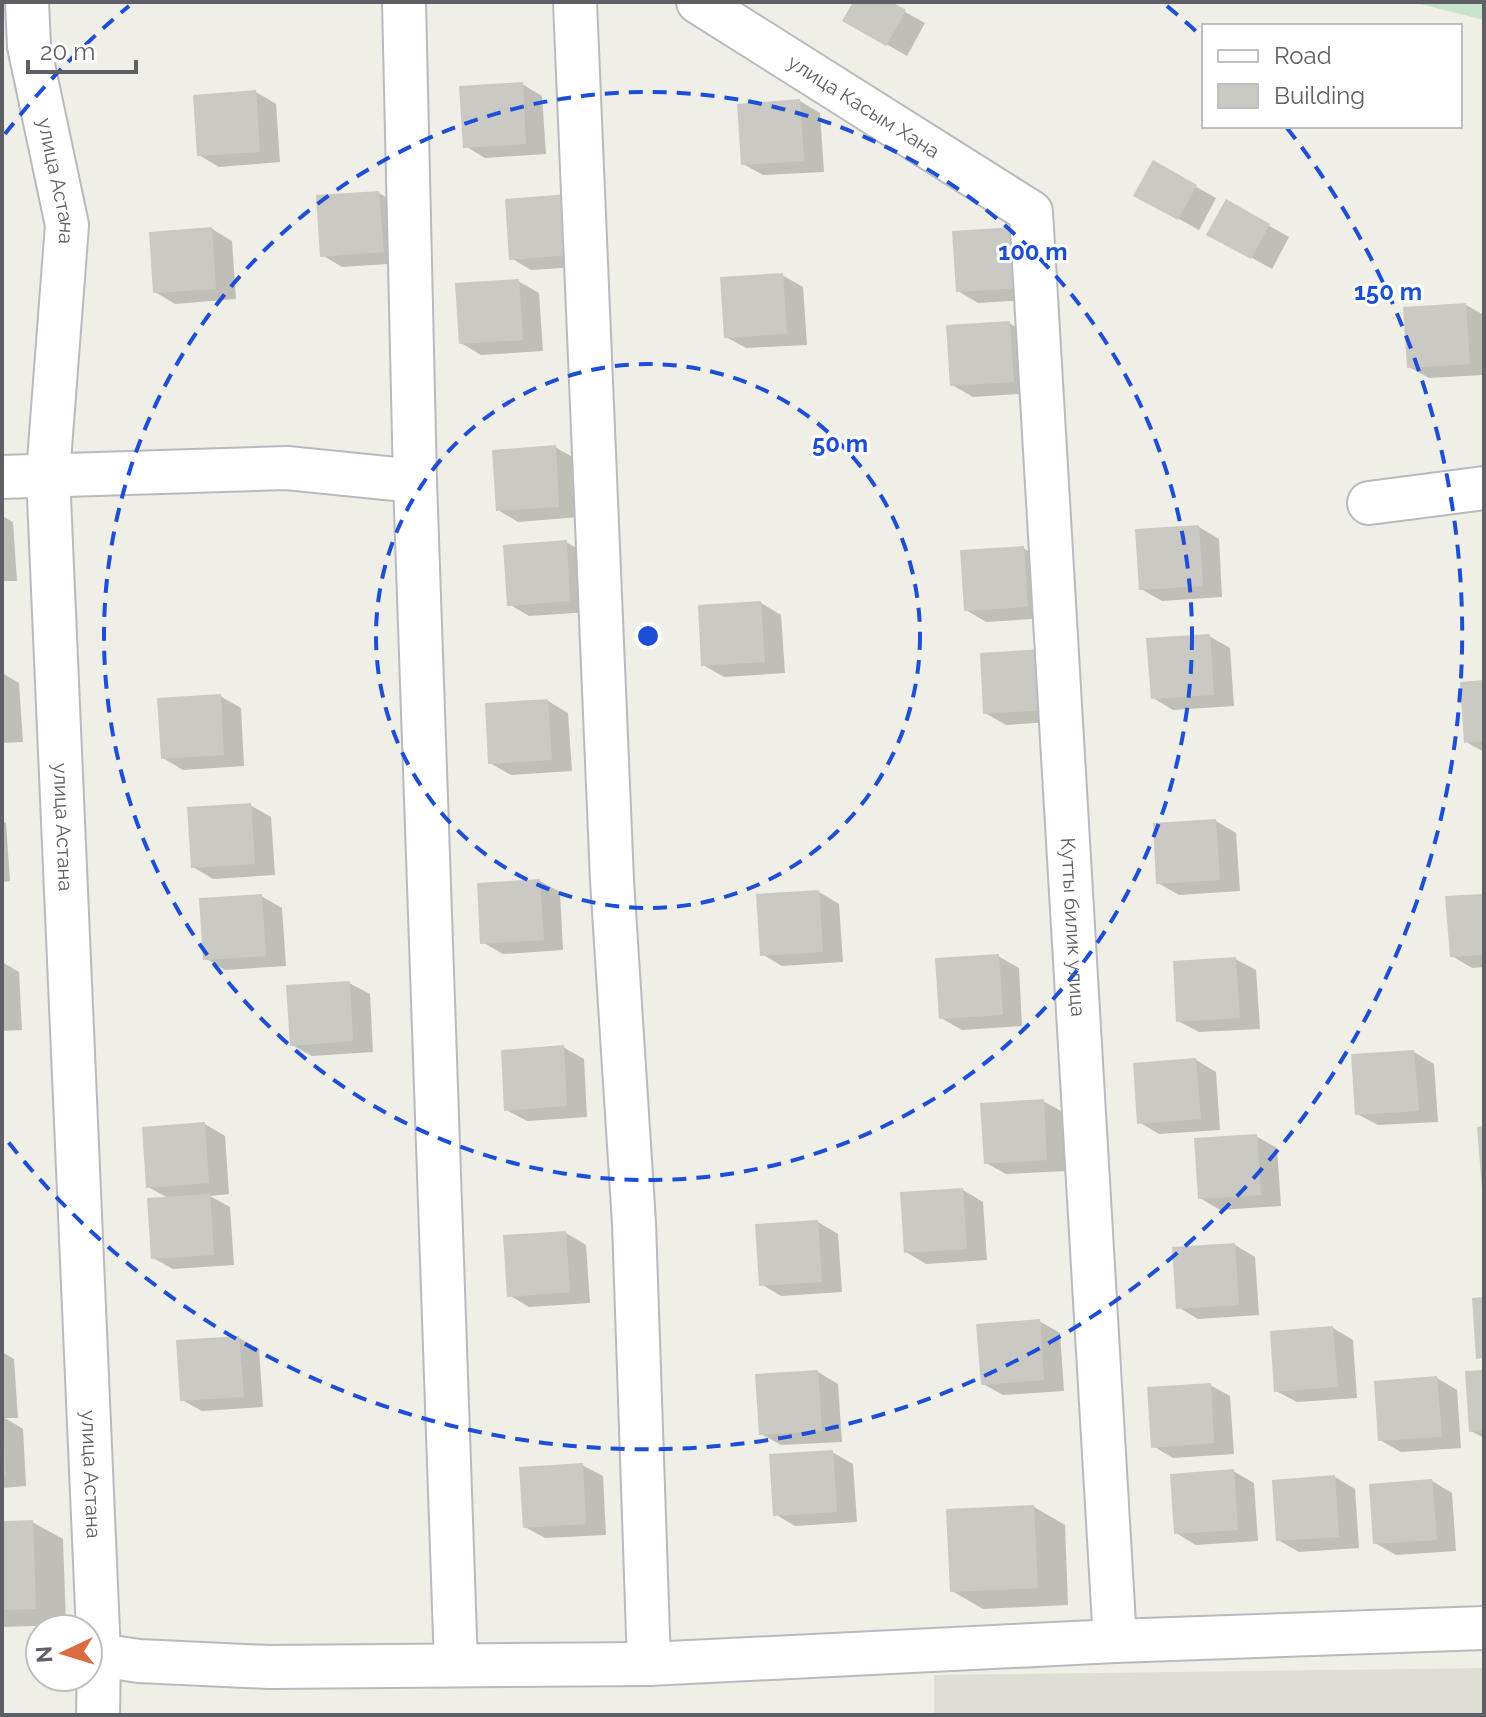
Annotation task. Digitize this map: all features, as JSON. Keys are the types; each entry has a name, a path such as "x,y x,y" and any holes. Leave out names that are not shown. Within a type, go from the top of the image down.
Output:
{"street":[{"name":"улица Астана","path":"27,2 29,46 67,225 48,474 97,1613"},
{"path":"404,2 415,481 456,1665"},
{"path":"575,2 612,880 634,1223 649,1664"},
{"name":"улица Касым Хана","path":"698,2 1031,212"},
{"name":"Кутты билик улица","path":"1031,212 1115,1641"},
{"path":"2,477 287,468 415,481"},
{"path":"1369,503 1484,488"},
{"path":"104,1656 139,1661 269,1667 649,1664 1115,1641 1484,1628"},
{"name":"улица Астана","path":"98,1693 98,1715"}],"shaded area":[{"path":"1484,1668 1484,1715 934,1715 934,1675"}],"green space":[{"path":"1412,2 1484,2 1484,20"}],"building":[{"path":"853,2 892,2 906,10 886,46 842,21"},
{"path":"523,82 526,144 463,148 459,86"},
{"path":"256,90 260,152 197,156 193,95"},
{"path":"800,99 804,161 741,165 737,104"},
{"path":"1153,160 1197,185 1178,220 1133,196"},
{"path":"379,191 384,252 320,257 316,195"},
{"path":"568,194 572,255 509,260 505,199"},
{"path":"1226,199 1270,224 1251,259 1206,235"},
{"path":"212,227 216,289 153,293 149,232"},
{"path":"1015,227 1020,288 956,292 952,231"},
{"path":"783,273 787,334 724,338 720,277"},
{"path":"519,279 523,340 459,344 455,283"},
{"path":"1466,303 1470,364 1407,368 1403,307"},
{"path":"1010,321 1014,382 950,386 946,325"},
{"path":"556,445 559,507 496,511 492,450"},
{"path":"1199,525 1203,586 1139,590 1135,529"},
{"path":"567,540 570,601 507,606 503,545"},
{"path":"1024,546 1028,607 964,611 960,550"},
{"path":"761,601 765,662 701,666 698,605"},
{"path":"1210,634 1214,695 1151,699 1146,638"},
{"path":"1043,649 1047,710 983,714 980,653"},
{"path":"1484,680 1484,741 1464,743 1460,682"},
{"path":"221,694 224,755 161,759 157,698"},
{"path":"548,699 552,760 488,764 485,703"},
{"path":"251,803 255,864 191,868 187,807"},
{"path":"1216,819 1220,880 1156,884 1153,823"},
{"path":"540,879 544,940 480,944 477,883"},
{"path":"819,890 823,952 760,956 756,894"},
{"path":"262,894 266,956 203,960 199,898"},
{"path":"1484,894 1484,955 1450,957 1445,896"},
{"path":"999,954 1003,1015 939,1019 935,958"},
{"path":"1236,957 1240,1018 1176,1022 1173,961"},
{"path":"350,981 353,1041 290,1046 286,985"},
{"path":"564,1045 567,1106 504,1111 501,1050"},
{"path":"1414,1050 1419,1111 1355,1115 1351,1054"},
{"path":"1196,1058 1201,1119 1137,1124 1133,1063"},
{"path":"1044,1099 1047,1160 984,1164 980,1103"},
{"path":"205,1122 209,1183 146,1188 142,1127"},
{"path":"1484,1126 1484,1189 1482,1189 1477,1127"},
{"path":"1257,1134 1261,1195 1198,1199 1194,1138"},
{"path":"963,1188 967,1249 904,1253 900,1192"},
{"path":"210,1194 214,1255 151,1259 147,1198"},
{"path":"818,1220 822,1282 759,1286 755,1224"},
{"path":"566,1231 570,1292 507,1297 503,1235"},
{"path":"1235,1243 1239,1305 1176,1309 1172,1247"},
{"path":"1484,1297 1484,1358 1476,1359 1472,1298"},
{"path":"1040,1319 1044,1380 981,1385 976,1324"},
{"path":"1333,1326 1338,1387 1274,1392 1270,1331"},
{"path":"239,1336 244,1397 180,1401 176,1340"},
{"path":"818,1370 822,1431 759,1435 755,1374"},
{"path":"1484,1370 1484,1431 1469,1432 1465,1371"},
{"path":"1437,1376 1442,1437 1378,1441 1374,1381"},
{"path":"1211,1383 1214,1443 1151,1448 1147,1387"},
{"path":"2,1442 6,1476 2,1476"},
{"path":"833,1450 837,1512 773,1516 769,1454"},
{"path":"583,1463 586,1524 523,1528 519,1467"},
{"path":"1234,1469 1238,1530 1174,1534 1170,1474"},
{"path":"1335,1475 1339,1537 1276,1541 1272,1480"},
{"path":"1432,1479 1437,1540 1373,1544 1369,1484"},
{"path":"1034,1505 1038,1588 950,1592 946,1509"},
{"path":"33,1520 36,1609 2,1610 2,1521"}]}
